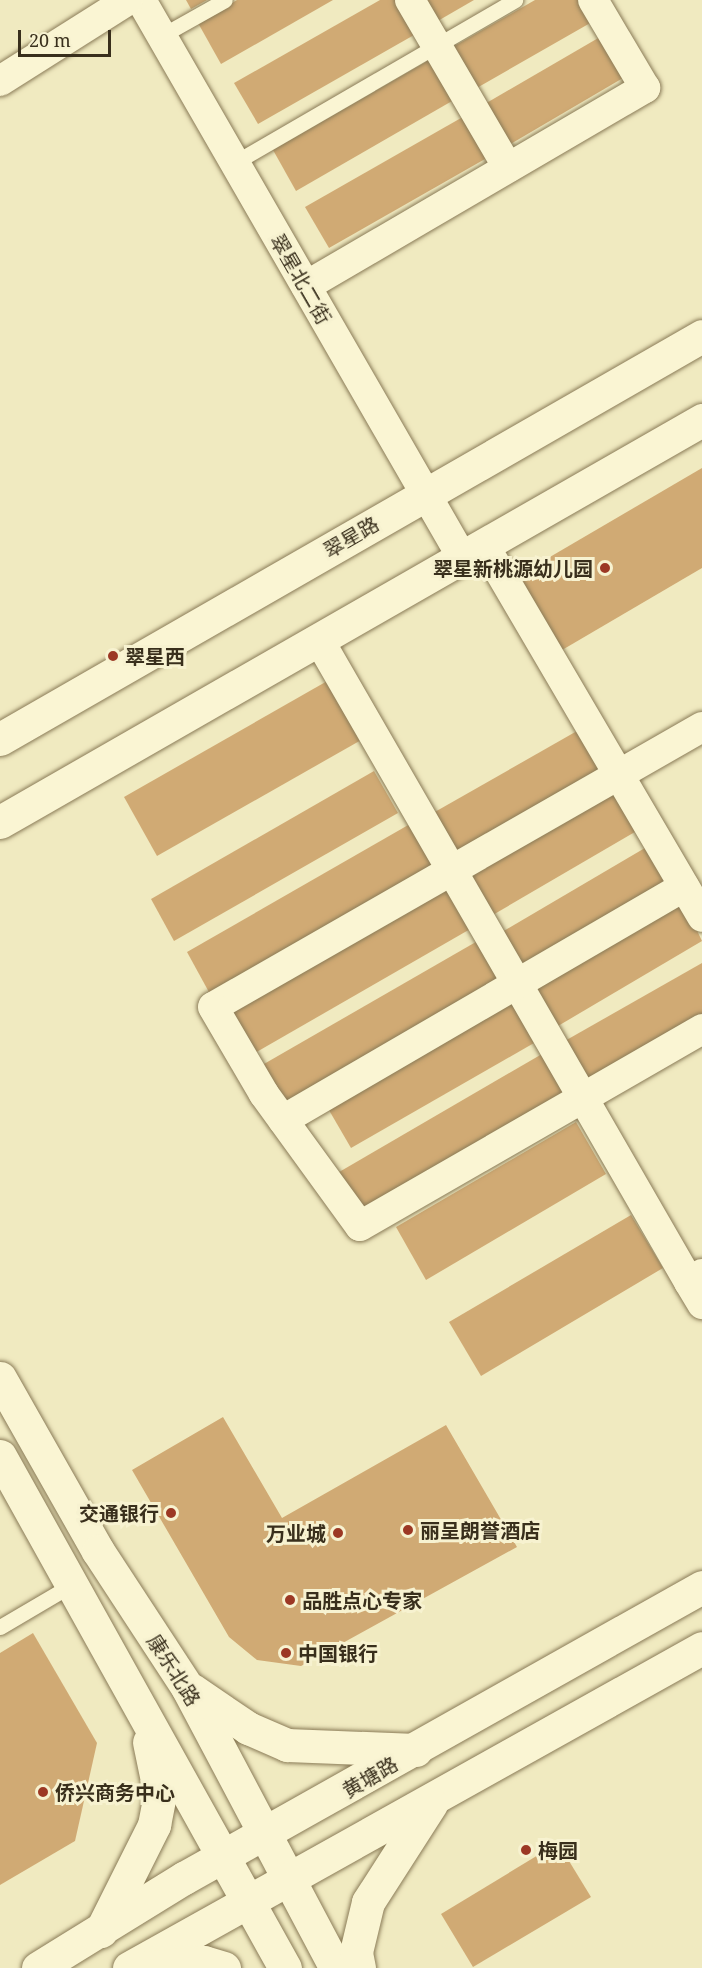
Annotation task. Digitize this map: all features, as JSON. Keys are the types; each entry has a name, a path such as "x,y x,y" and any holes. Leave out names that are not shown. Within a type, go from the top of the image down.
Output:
{"main road":[{"name":"翠星路","path":"0,739 702,336"},
{"path":"0,822 702,420"},
{"name":"康乐北路","path":"0,1378 98,1551 187,1687 332,1959"},
{"path":"0,1456 136,1695 285,1968"},
{"name":"黄塘路","path":"38,1968 224,1857 418,1750 702,1587"},
{"path":"129,1968 702,1648"},
{"path":"187,1687 248,1728 287,1745 418,1750"},
{"path":"100,1932 154,1825 160,1795 136,1695"},
{"path":"183,1781 227,1762"},
{"path":"359,1968 356,1952 368,1902 437,1796"},
{"path":"297,1968 332,1959"},
{"path":"140,1968 162,1962 224,1968"}],"street":[{"path":"0,81 128,0"},
{"name":"翠星北二街","path":"141,0 426,494 473,551 619,775 702,917"},
{"path":"410,0 508,168"},
{"path":"306,286 645,88 592,0"},
{"path":"319,640 583,1098 698,1287"},
{"path":"702,727 213,1007 283,1120 360,1226 702,1029"},
{"path":"283,1120 684,887"}],"lane":[{"path":"161,36 225,0"},
{"path":"234,163 515,0"},
{"path":"0,1627 73,1584"}],"building":[{"path":"186,0 207,0 191,9"},
{"path":"237,0 333,0 221,64 198,23"},
{"path":"380,0 404,0 421,31 258,124 234,83"},
{"path":"423,0 474,0 436,22"},
{"path":"535,0 579,0 592,22 475,89 451,48"},
{"path":"600,37 623,78 507,146 483,105"},
{"path":"436,56 459,97 296,191 273,150"},
{"path":"468,114 492,155 329,248 305,207"},
{"name":"翠星新桃源幼儿园","path":"702,468 702,568 557,653 514,578"},
{"path":"329,680 363,739 157,856 124,797"},
{"path":"584,727 608,769 457,854 433,813"},
{"path":"374,771 398,813 174,941 151,899"},
{"path":"615,786 640,829 491,916 466,872"},
{"path":"410,824 434,866 210,994 187,952"},
{"path":"650,845 673,886 526,972 502,932"},
{"path":"448,887 472,928 248,1057 224,1015"},
{"path":"682,899 702,941 558,1026 534,986"},
{"path":"481,939 504,981 281,1110 257,1068"},
{"path":"702,963 702,1021 588,1086 563,1042"},
{"path":"509,999 534,1043 351,1148 326,1105"},
{"path":"542,1054 568,1099 360,1220 334,1175"},
{"path":"576,1122 606,1174 426,1280 396,1227"},
{"path":"631,1215 663,1268 481,1376 449,1322"},
{"name":"万业城","path":"223,1417 282,1518 446,1425 517,1547 301,1666 257,1660 229,1637 132,1470"},
{"name":"侨兴商务中心","path":"33,1633 97,1743 75,1841 0,1885 0,1653"},
{"path":"558,1843 591,1897 473,1967 441,1914"}],"place":[{"name":"翠星新桃源幼儿园","path":"605,568"},
{"name":"翠星西","path":"113,656"},
{"name":"交通银行","path":"171,1513"},
{"name":"丽呈朗誉酒店","path":"408,1530"},
{"name":"万业城","path":"338,1533"},
{"name":"品胜点心专家","path":"290,1600"},
{"name":"中国银行","path":"286,1653"},
{"name":"侨兴商务中心","path":"43,1792"},
{"name":"梅园","path":"526,1850"}]}
